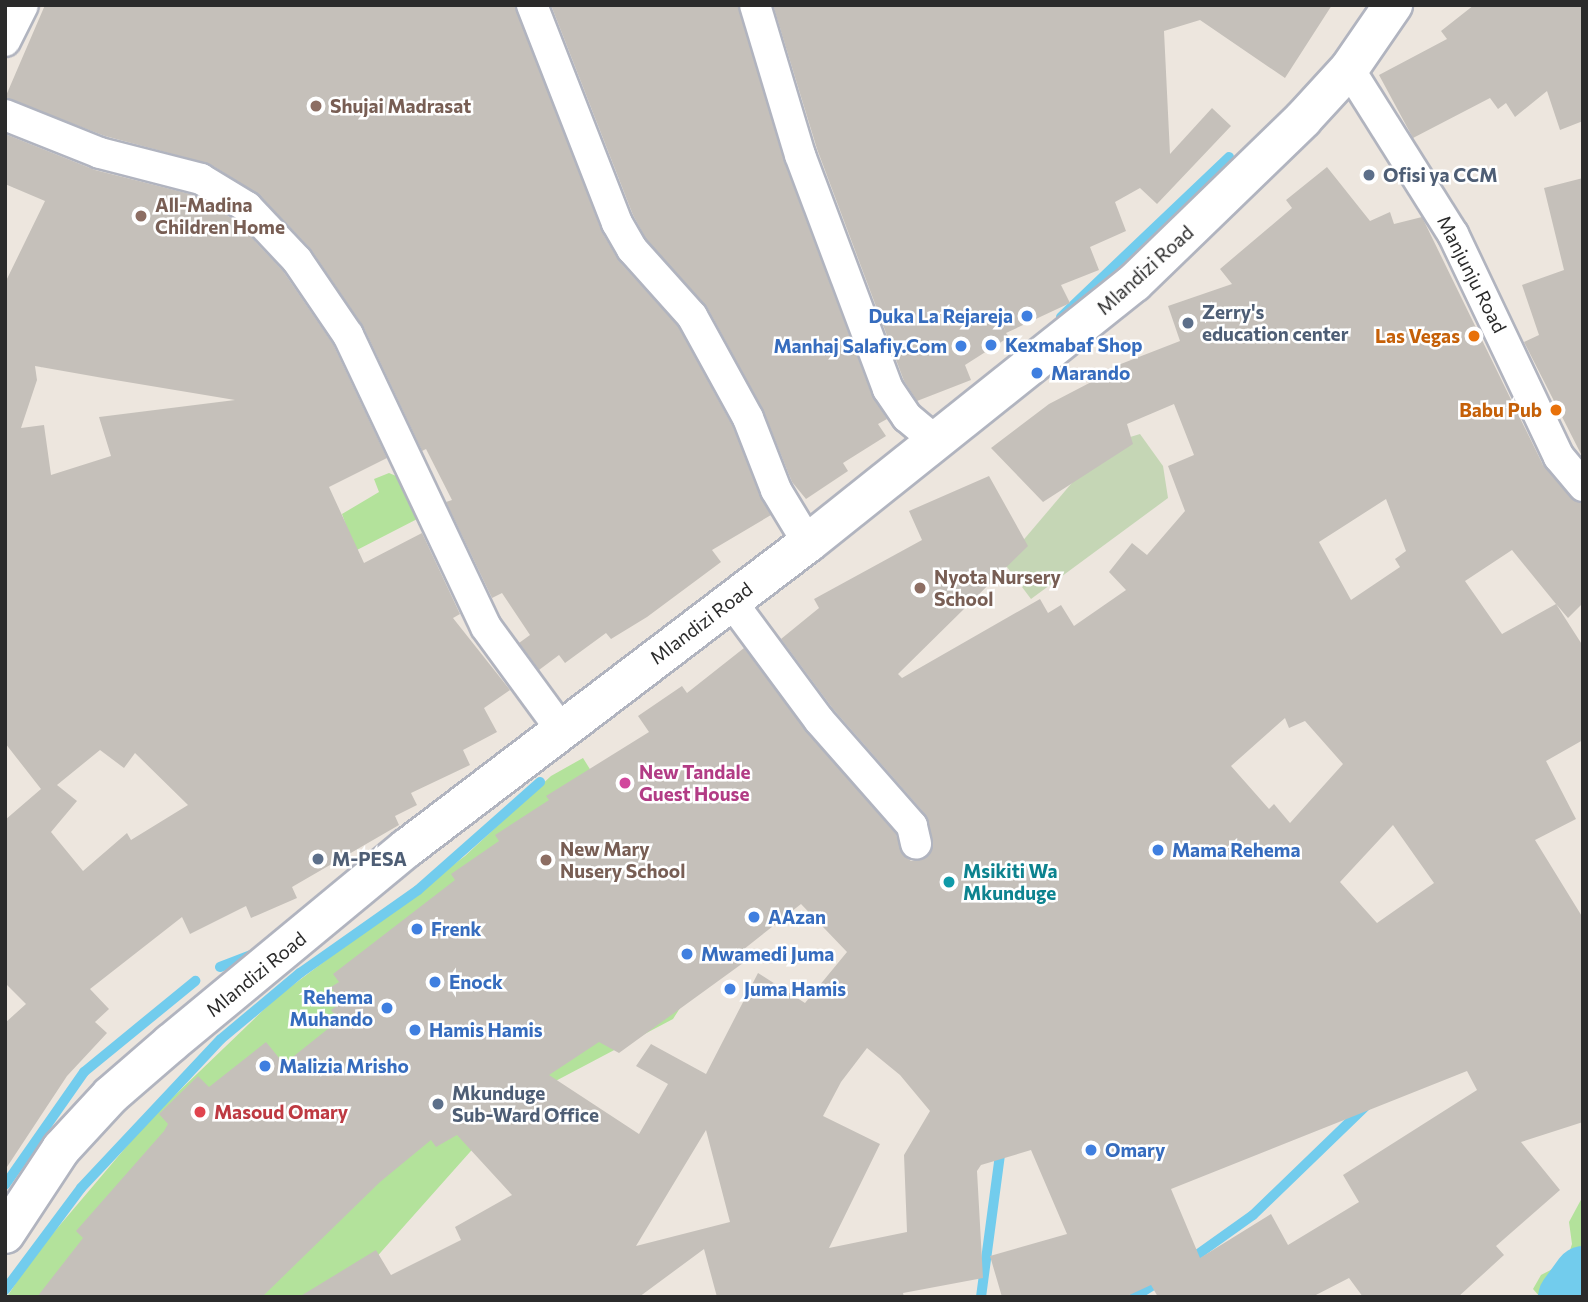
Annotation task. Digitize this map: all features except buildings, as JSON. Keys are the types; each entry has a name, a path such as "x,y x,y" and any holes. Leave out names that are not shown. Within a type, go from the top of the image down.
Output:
{"street":[{"path":"5,41 23,5"},
{"path":"532,5 621,230 692,316 748,418 776,490 808,543"},
{"path":"755,5 800,155 876,360 907,417 934,440"},
{"name":"Mlandizi Road","path":"5,1234 61,1149 111,1095 407,848 808,543 1134,283 1225,198 1349,69 1393,5"},
{"name":"Manjunju Road","path":"1349,69 1453,234 1559,457 1583,486"},
{"path":"5,115 100,153 201,179 247,207 297,260 348,334 486,627 562,730"},
{"path":"732,601 819,720 912,826 916,844"}],"green space":[{"path":"1140,434 1163,466 1168,498 1031,599 1004,563 1104,445"},
{"path":"389,473 401,478 423,516 355,551 342,514 379,492 374,479"},
{"path":"583,758 611,803 689,994 673,1019 548,1085 486,1134 341,1297 7,1297 32,1258 149,1120 277,997 465,856 551,776"},
{"path":"1583,1196 1583,1293 1540,1297 1533,1289 1541,1275 1566,1262 1572,1244 1569,1222"}],"waterway":[{"path":"1061,317 1229,157"},
{"path":"5,1290 81,1188 221,1039 300,973 418,890 540,782"},
{"path":"220,967 256,953"},
{"path":"5,1185 84,1072 195,981"},
{"path":"1187,1262 1253,1215 1367,1105"},
{"path":"981,1297 1001,1148"},
{"path":"1568,1297 1583,1276"},
{"path":"1134,1297 1163,1279"}],"place":[{"name":"Shujai Madrasat","path":"316,106"},
{"name":"Ofisi ya CCM","path":"1369,175"},
{"name":"All-Madina Children Home","path":"141,216"},
{"name":"Duka La Rejareja","path":"1027,316"},
{"name":"Zerry's education center","path":"1188,323"},
{"name":"Las Vegas","path":"1474,336"},
{"name":"Kexmabaf Shop","path":"991,345"},
{"name":"Manhaj Salafiy.Com","path":"961,346"},
{"name":"Marando","path":"1037,373"},
{"name":"Babu Pub","path":"1556,410"},
{"name":"Nyota Nursery School","path":"920,588"},
{"name":"New Tandale Guest House","path":"625,783"},
{"name":"Mama Rehema","path":"1158,850"},
{"name":"M-PESA","path":"318,859"},
{"name":"New Mary Nusery School","path":"546,860"},
{"name":"Msikiti Wa Mkunduge","path":"949,882"},
{"name":"AAzan","path":"754,917"},
{"name":"Frenk","path":"417,929"},
{"name":"Mwamedi Juma","path":"687,954"},
{"name":"Enock","path":"435,982"},
{"name":"Juma Hamis","path":"730,989"},
{"name":"Rehema Muhando","path":"387,1008"},
{"name":"Hamis Hamis","path":"415,1030"},
{"name":"Malizia Mrisho","path":"265,1066"},
{"name":"Mkunduge Sub-Ward Office","path":"438,1104"},
{"name":"Masoud Omary","path":"200,1112"},
{"name":"Omary","path":"1091,1150"}]}
